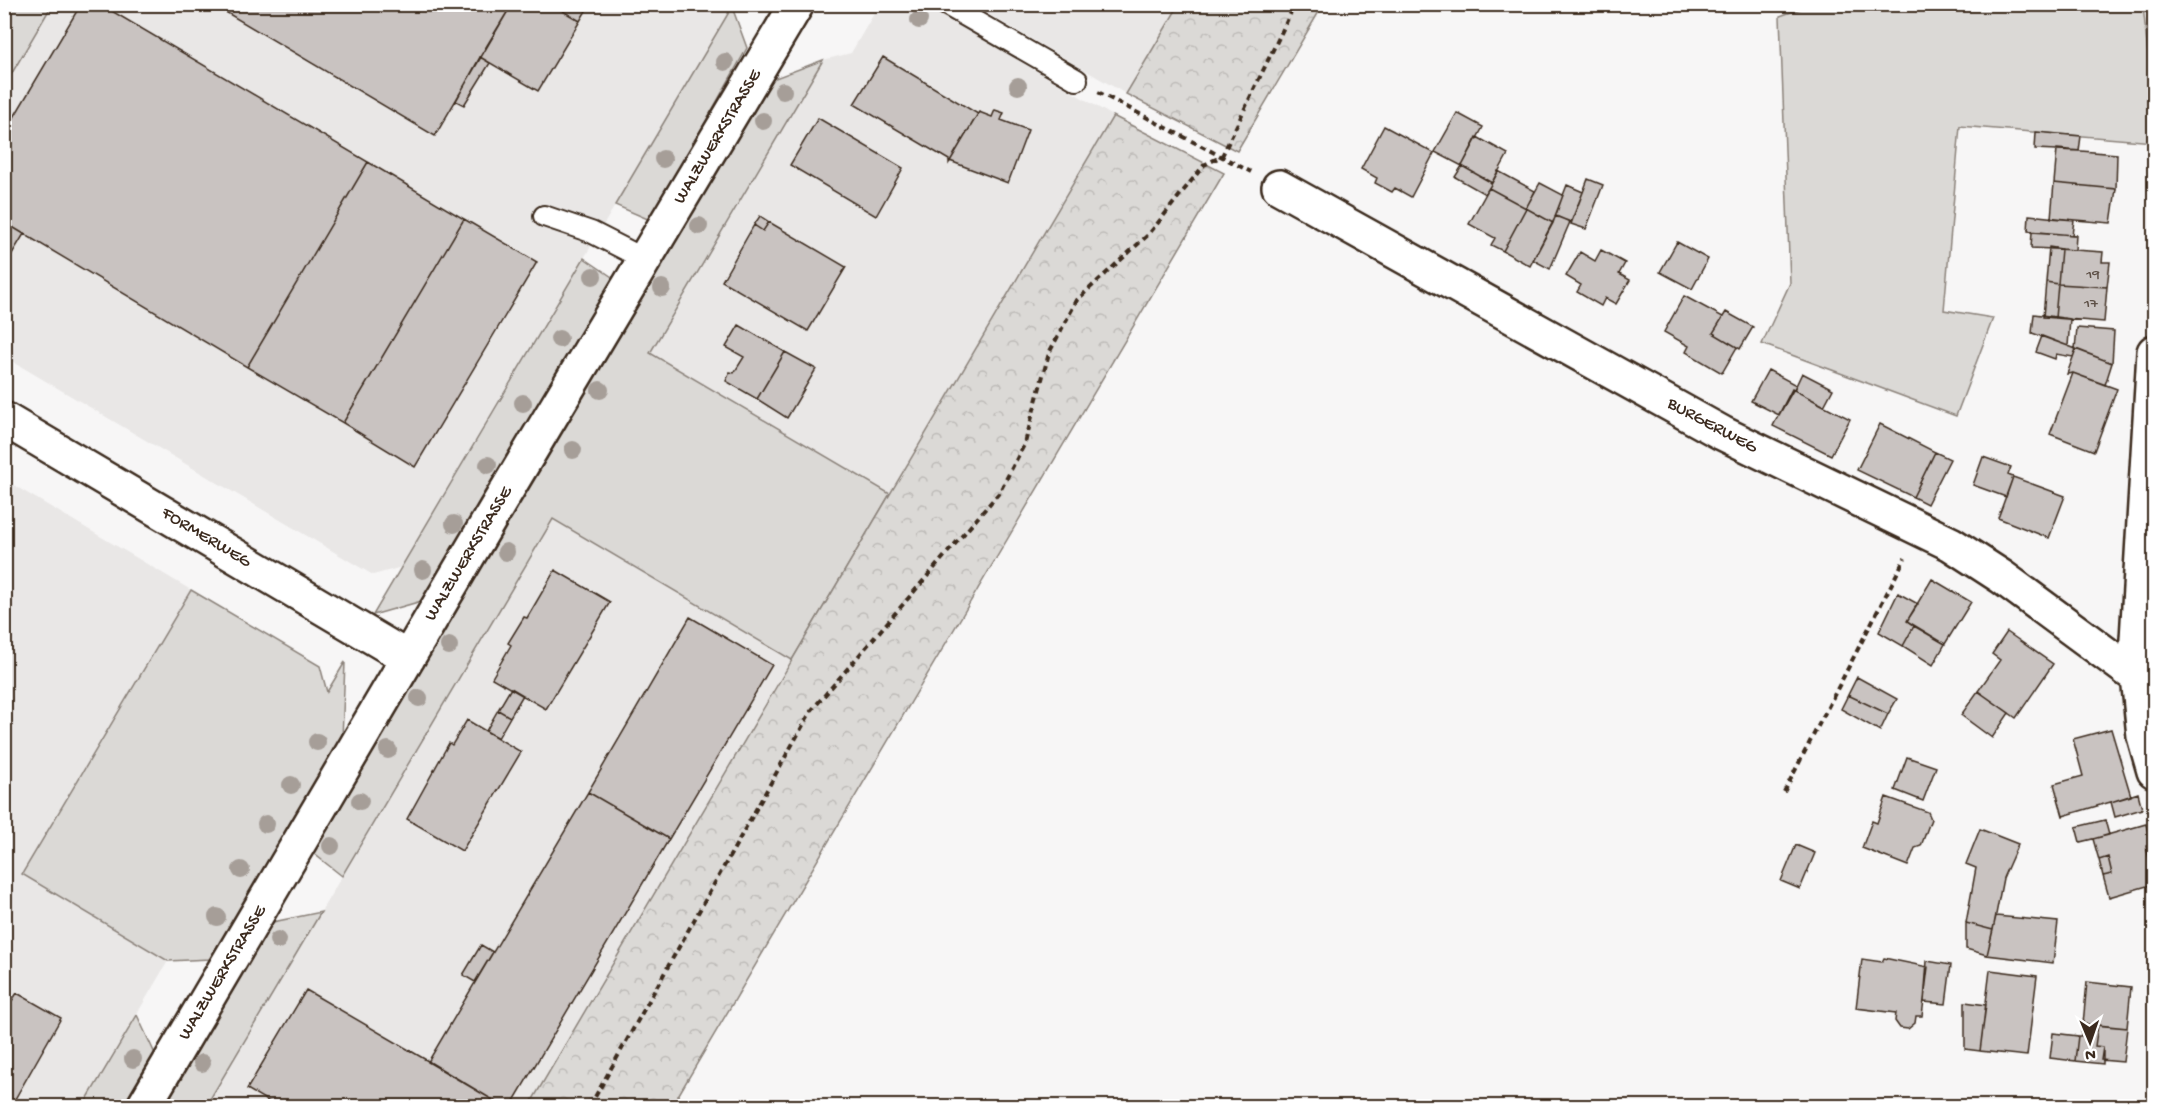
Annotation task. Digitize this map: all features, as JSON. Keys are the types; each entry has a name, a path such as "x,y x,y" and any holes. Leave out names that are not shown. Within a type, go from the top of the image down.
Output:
{"street":[{"name":"WALZWERKSTRASSE","path":"144,1107 797,4"},
{"name":"BURGERWEG","path":"1279,187 1722,433 1920,529 2002,577 2136,676"},
{"path":"2154,352 2136,676 2144,736 2154,771"},
{"name":"FORMERWEG","path":"4,419 408,658"}],"lane":[{"path":"945,4 1077,80"},
{"path":"544,216 591,232 644,259"}],"path":[{"path":"590,1107 811,711 999,493 1025,443 1049,353 1077,300 1149,234 1204,165 1222,156 1295,4"},
{"path":"1077,80 1222,156"},
{"path":"1784,792 1920,529"}],"shaded area":[{"path":"1179,4 1126,94 973,5"},
{"path":"52,5 731,5 732,7 402,567 373,575 5,357 5,85"},
{"path":"879,5 924,5 1113,116 890,494 650,353 823,60 851,53"},
{"path":"5,480 191,590 23,874 168,961 83,1106 5,1106"},
{"path":"553,519 792,660 529,1106 206,1106"}],"green space":[{"path":"13,5 52,5 5,85 5,19"},
{"path":"1179,5 1323,5 1237,151 1126,94"},
{"path":"1811,5 2143,5 2154,115 2154,142 1960,126 1944,310 1993,318 1956,416 1762,344 1790,283 1780,16"},
{"path":"732,7 747,48 650,220 615,205"},
{"path":"823,60 650,353 890,494 792,660 553,519 342,876 313,853 770,80"},
{"path":"1113,116 1224,173 672,1106 529,1106"},
{"path":"584,258 615,279 425,600 373,615"},
{"path":"191,590 320,666 327,692 345,662 342,739 210,959 168,961 22,874"},
{"path":"321,912 206,1106 163,1106 273,922"},
{"path":"137,1015 156,1056 126,1106 83,1106"}],"building":[{"path":"81,4 100,4 368,162 247,367 4,222 4,134"},
{"path":"212,4 512,4 435,136"},
{"path":"512,4 551,4 580,21 538,91 480,57"},
{"path":"551,4 590,4 580,21"},
{"path":"480,57 490,63 464,105 456,101"},
{"path":"883,57 978,114 949,163 949,160 854,104"},
{"path":"995,110 1004,113 1001,120 1028,130 1008,183 950,161 979,112 992,117"},
{"path":"1457,113 1483,127 1462,166 1435,152"},
{"path":"818,118 903,168 876,216 790,165"},
{"path":"1384,126 1434,153 1411,197 1395,188 1392,192 1375,183 1377,178 1361,169"},
{"path":"2036,132 2081,136 2079,151 2035,149"},
{"path":"1477,137 1508,154 1492,183 1462,166"},
{"path":"2057,149 2117,154 2116,189 2054,183"},
{"path":"368,162 464,219 343,423 247,367"},
{"path":"1462,166 1492,183 1485,194 1455,177"},
{"path":"1498,171 1535,191 1526,208 1489,188"},
{"path":"1588,179 1603,185 1586,229 1571,224"},
{"path":"1540,183 1563,195 1553,223 1526,208"},
{"path":"2054,183 2116,189 2111,223 2051,218"},
{"path":"1567,185 1583,192 1571,222 1555,216"},
{"path":"1489,188 1526,208 1503,251 1491,245 1495,238 1469,224"},
{"path":"1526,208 1553,223 1530,266 1503,251"},
{"path":"2029,215 2074,220 2072,235 2028,231"},
{"path":"760,216 769,222 763,231 754,225"},
{"path":"1556,216 1570,222 1550,269 1533,260"},
{"path":"464,219 537,262 415,467 343,423"},
{"path":"4,222 24,234 4,267"},
{"path":"769,222 846,267 808,331 722,281 754,225 763,231"},
{"path":"2032,232 2076,235 2075,250 2031,248"},
{"path":"1677,242 1708,259 1692,289 1660,272"},
{"path":"2049,247 2061,249 2058,284 2046,282"},
{"path":"2061,249 2103,252 2102,262 2110,262 2107,287 2058,284"},
{"path":"1601,250 1625,263 1619,274 1630,280 1616,304 1605,298 1601,306 1577,292 1581,285 1566,276 1580,252 1595,261"},
{"path":"2046,282 2058,284 2055,318 2043,317"},
{"path":"2058,284 2107,287 2104,322 2055,318"},
{"path":"1684,296 1723,317 1713,333 1737,347 1722,373 1686,352 1689,346 1664,332"},
{"path":"1726,312 1753,327 1740,349 1713,333"},
{"path":"2034,314 2070,319 2068,346 2032,333"},
{"path":"739,325 785,352 757,399 726,381 730,372 734,373 744,357 726,347"},
{"path":"2077,328 2114,331 2112,363 2075,349"},
{"path":"2042,336 2076,349 2073,357 2056,354 2055,359 2036,352"},
{"path":"2076,349 2112,363 2105,385 2073,373 2067,374"},
{"path":"785,352 816,369 787,418 757,399"},
{"path":"1768,370 1796,385 1779,415 1751,401"},
{"path":"1802,373 1833,389 1824,406 1794,390"},
{"path":"2073,373 2117,389 2094,451 2050,434"},
{"path":"1792,389 1850,419 1831,455 1773,426"},
{"path":"1880,424 1935,452 1913,497 1857,470"},
{"path":"1935,452 1950,459 1927,504 1913,497"},
{"path":"1983,457 2011,467 2008,475 2013,477 2006,497 1973,485"},
{"path":"2013,477 2065,496 2049,538 1998,518"},
{"path":"555,570 610,602 546,709 492,678 511,645 508,643 524,617 527,618"},
{"path":"1932,579 1971,602 1945,644 1907,621"},
{"path":"1898,593 1918,604 1907,621 1914,626 1903,646 1879,632"},
{"path":"690,617 772,665 669,839 588,792"},
{"path":"1914,626 1945,644 1933,665 1903,646"},
{"path":"2007,632 2053,664 2016,718 1978,691 2000,660 1992,654"},
{"path":"1857,677 1897,699 1888,714 1848,695"},
{"path":"511,688 523,695 510,717 498,710"},
{"path":"1978,691 2009,713 1992,738 1961,715"},
{"path":"1848,695 1888,714 1880,731 1841,709"},
{"path":"498,710 510,717 498,738 486,731"},
{"path":"467,720 521,752 462,851 407,819 449,743 452,745"},
{"path":"2111,729 2131,796 2063,816 2054,784 2083,776 2073,739"},
{"path":"1907,757 1936,767 1923,801 1895,790"},
{"path":"588,792 669,839 511,1106 503,1106 428,1062"},
{"path":"2138,793 2142,809 2115,817 2111,802"},
{"path":"1886,797 1928,812 1931,819 1921,846 1915,848 1908,866 1862,848 1872,821 1877,823"},
{"path":"2105,820 2109,835 2080,842 2076,827"},
{"path":"2146,824 2151,845 2146,846 2150,863 2154,862 2154,884 2109,897 2103,876 2112,874 2108,857 2099,860 2093,839"},
{"path":"1980,829 2018,844 2003,878 1993,930 1966,923 1976,868 1966,864"},
{"path":"1796,845 1815,853 1800,889 1781,881"},
{"path":"2151,845 2154,862 2150,863 2146,846"},
{"path":"2108,857 2112,874 2103,876 2099,860"},
{"path":"1996,916 2058,922 2053,963 1987,955"},
{"path":"1966,923 1993,930 1987,955 1966,949"},
{"path":"481,945 493,952 475,982 463,975"},
{"path":"1884,958 1928,967 1922,1016 1916,1016 1915,1023 1908,1029 1900,1028 1895,1021 1896,1013 1856,1008 1862,959 1882,962"},
{"path":"1927,961 1951,965 1946,1004 1924,1002"},
{"path":"1990,970 2037,976 2027,1056 1980,1051"},
{"path":"2087,982 2131,987 2127,1028 2083,1024"},
{"path":"306,990 503,1106 276,1106 247,1089"},
{"path":"17,993 61,1018 11,1106 4,1106 4,1013"},
{"path":"1965,1002 1986,1005 1980,1051 1965,1049"},
{"path":"2082,1024 2098,1025 2095,1046 2103,1047 2103,1064 2075,1061"},
{"path":"2098,1025 2127,1028 2123,1062 2101,1060 2103,1047 2095,1046"},
{"path":"2053,1033 2078,1036 2075,1061 2050,1058"}]}
